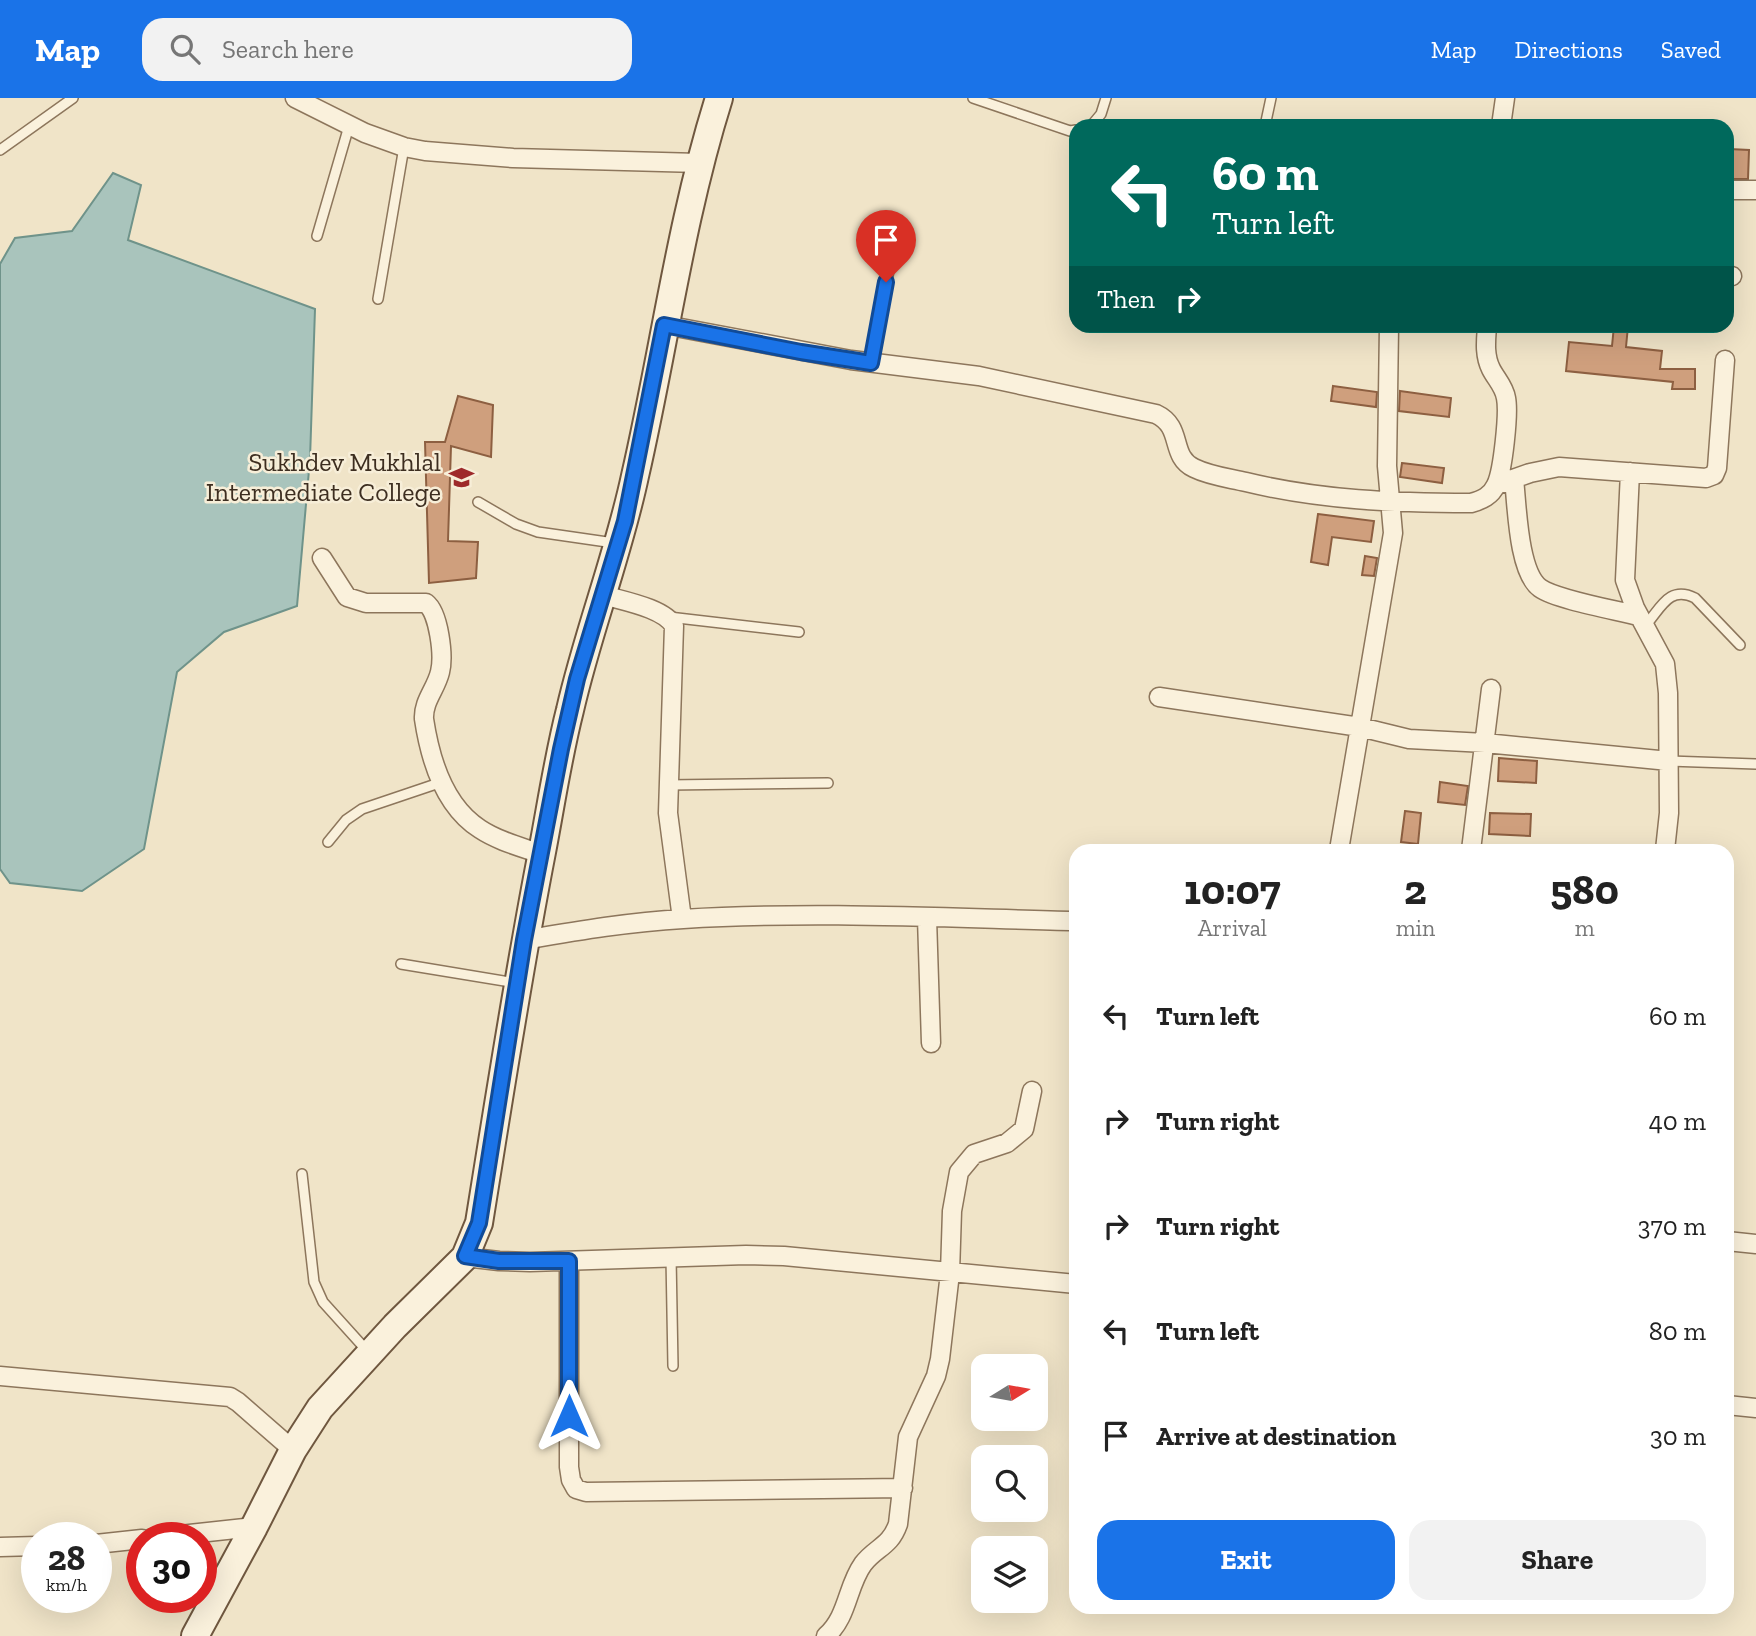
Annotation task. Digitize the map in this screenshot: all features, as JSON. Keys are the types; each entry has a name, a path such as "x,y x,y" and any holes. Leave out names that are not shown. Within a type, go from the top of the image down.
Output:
{"main road":[{"path":"195,1636 293,1450 320,1408 465,1256 479,1223 524,940 569,711 619,543 636,475 664,325 699,163 719,98"}],"street":[{"path":"295,98 349,126 404,146 451,154 699,163"},
{"path":"1502,119 1506,98"},
{"path":"1734,190 1756,190"},
{"path":"664,325 790,350 979,376 1156,414 1167,420 1174,429 1179,453 1185,463 1196,469 1290,492 1392,503 1471,503 1489,495 1496,485 1500,472 1507,401 1504,389 1486,358 1489,333"},
{"path":"1340,844 1393,533 1387,466 1390,333"},
{"path":"1496,485 1559,467 1706,478 1714,475 1717,468 1725,360"},
{"path":"1630,472 1625,580 1642,621 1665,664 1669,761 1666,844"},
{"path":"1514,479 1524,559 1530,575 1539,587 1553,594 1642,621"},
{"path":"322,558 347,597 366,603 426,603 433,608 442,660 438,679 423,710 442,782 456,807 479,829 541,854"},
{"path":"603,595 669,617 674,626 668,785 670,836 682,919"},
{"path":"1472,844 1491,689"},
{"path":"1159,697 1360,727 1409,739 1485,743 1669,761"},
{"path":"524,940 682,919 789,915 1069,921"},
{"path":"927,918 931,1043"},
{"path":"827,1636 835,1627 862,1565 894,1536 898,1524 908,1437 936,1376 940,1359 950,1273 952,1211 959,1172 974,1154 1017,1137 1024,1129 1032,1091"},
{"path":"1734,1242 1756,1244"},
{"path":"465,1256 499,1261 784,1256 1069,1283"},
{"path":"569,1261 569,1467 576,1489 586,1492 903,1488"},
{"path":"0,1376 229,1397 293,1450"},
{"path":"1734,1406 1756,1408"},
{"path":"217,1531 254,1527"},
{"path":"0,1547 21,1546"},
{"path":"827,1636 835,1636"}],"lane":[{"path":"0,150 73,98"},
{"path":"973,98 1069,131"},
{"path":"1097,119 1106,98"},
{"path":"1266,119 1271,98"},
{"path":"317,236 349,126"},
{"path":"378,299 404,146"},
{"path":"871,363 892,255"},
{"path":"478,502 516,524 538,532 619,543"},
{"path":"1642,621 1670,597 1678,593 1686,594 1695,598 1740,645"},
{"path":"669,617 799,632"},
{"path":"1669,761 1756,764"},
{"path":"328,842 346,820 362,809 442,782"},
{"path":"668,785 828,783"},
{"path":"401,964 518,984"},
{"path":"302,1174 314,1282 323,1302 370,1354"},
{"path":"671,1257 673,1366"}],"water":[{"path":"113,173 141,185 128,240 315,309 310,459 297,606 224,632 177,672 144,849 82,891 10,883 0,869 0,264 15,238 72,231"}],"building":[{"path":"1734,149 1749,150 1748,179 1734,179"},
{"path":"1613,333 1627,333 1626,347 1662,351 1660,369 1695,369 1695,389 1672,389 1673,382 1566,371 1569,342 1612,346"},
{"path":"1333,386 1377,392 1376,407 1331,401"},
{"path":"1400,391 1451,398 1449,417 1399,411"},
{"name":"Sukhdev Mukhlal Intermediate College","path":"458,396 493,405 491,457 451,446 448,541 478,542 476,578 429,583 425,442 445,442"},
{"path":"1402,463 1444,468 1442,483 1400,477"},
{"path":"1318,514 1374,521 1371,542 1332,537 1328,565 1311,562"},
{"path":"1365,556 1377,558 1374,576 1362,575"},
{"path":"1499,758 1537,761 1536,783 1498,781"},
{"path":"1440,782 1468,786 1465,805 1438,802"},
{"path":"1405,811 1421,813 1418,844 1401,842"},
{"path":"1490,813 1531,814 1530,836 1489,834"}],"place":[{"name":"Sukhdev Mukhlal Intermediate College","path":"461,477"}],"route":[{"path":"569,1416 569,1261 499,1261 465,1256 479,1223 524,940 561,749 577,679 625,521 664,325 871,363 886,282"}]}
